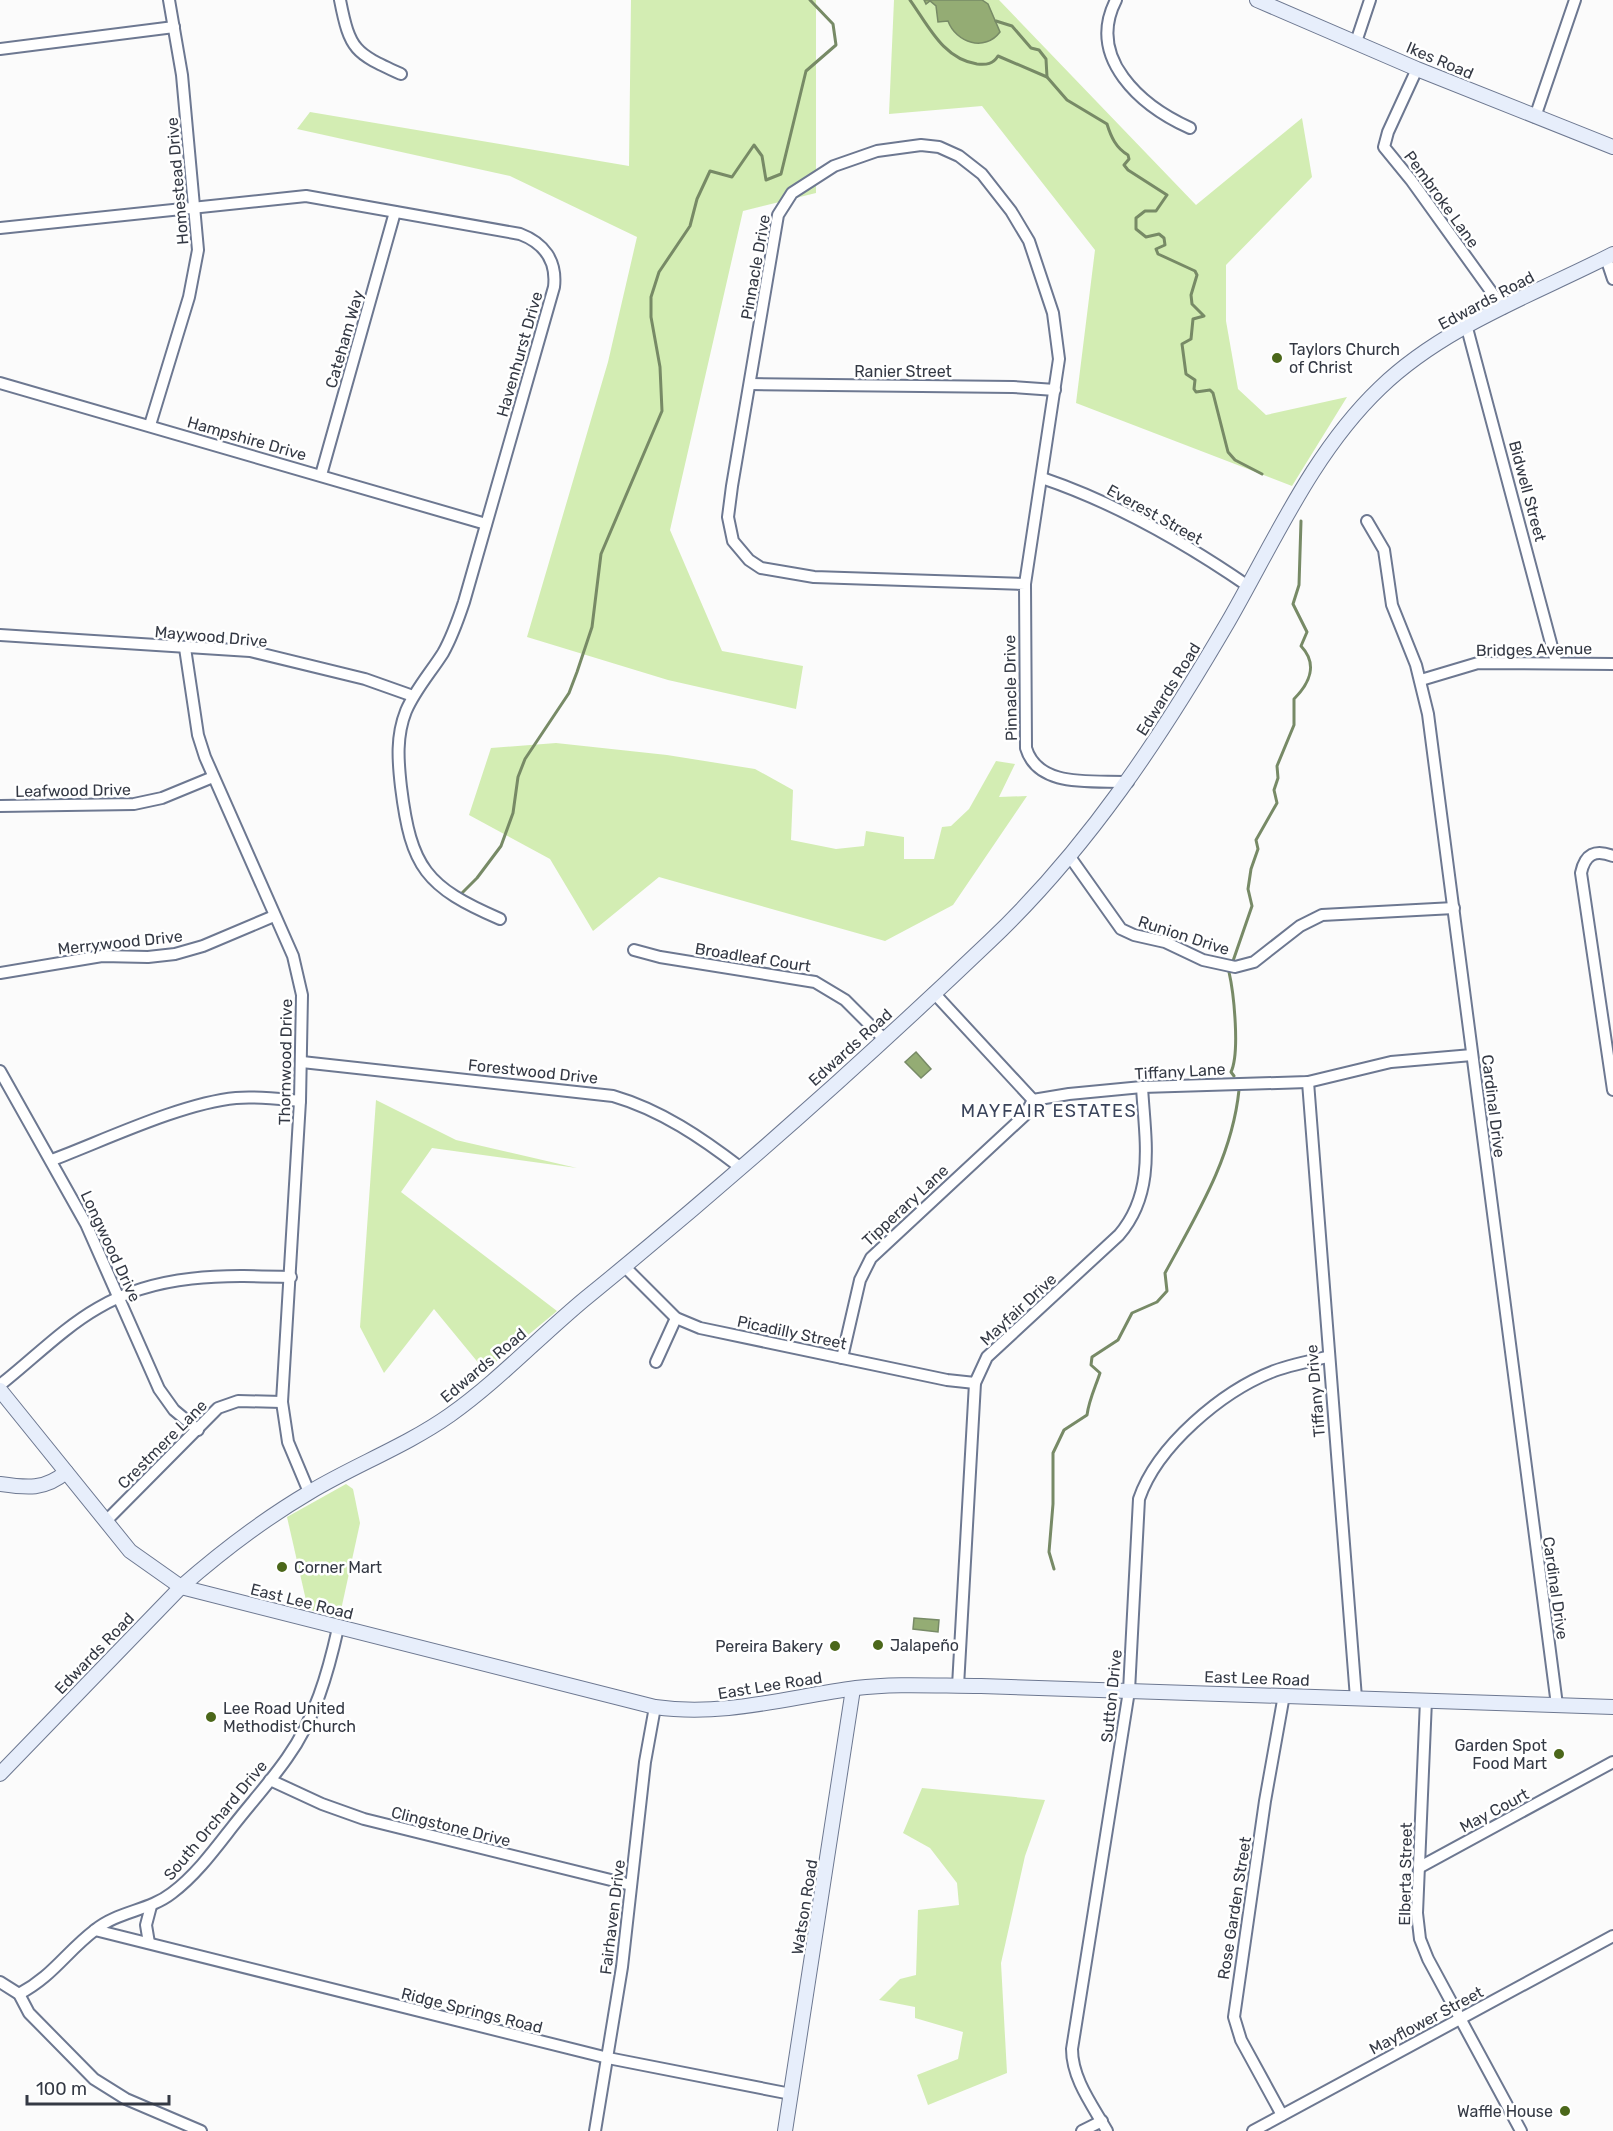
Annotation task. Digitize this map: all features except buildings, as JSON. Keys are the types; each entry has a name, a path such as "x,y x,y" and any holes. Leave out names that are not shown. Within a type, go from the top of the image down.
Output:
{"street":[{"name":"Homestead Drive","path":"150,425 189,297 197,260 182,75 169,0"},
{"path":"340,0 345,27 354,48 365,57 401,74"},
{"path":"1116,0 1106,37 1118,69 1139,96 1166,116 1190,128"},
{"name":"Ikes Road","path":"1257,0 1417,69 1613,147"},
{"path":"1356,42 1370,0"},
{"path":"1535,117 1575,0"},
{"path":"0,49 174,27"},
{"name":"Pembroke Lane","path":"1417,69 1388,132 1384,147 1412,180 1503,308"},
{"name":"Pinnacle Drive","path":"1025,584 814,577 774,572 749,560 733,542 728,517 776,223 783,204 799,187 834,166 877,151 921,145 948,150 970,164 1001,198 1020,224 1039,267 1057,328 1059,359 1025,584 1025,741 1030,759 1039,770 1053,777 1128,782"},
{"name":"Havenhurst Drive","path":"0,228 306,196 520,234 543,247 551,260 554,287 486,524 455,627 444,651 413,696 402,722 398,751 404,811 412,847 425,870 445,891 460,902 500,919"},
{"name":"Cateham Way","path":"321,476 395,212"},
{"path":"1609,256 1613,279"},
{"name":"Edwards Road","path":"0,1774 181,1587 240,1538 309,1492 448,1416 741,1168 994,938 1070,857 1128,782 1176,708 1323,458 1356,413 1378,390 1412,361 1503,308 1609,256"},
{"name":"Bidwell Street","path":"1467,328 1556,662"},
{"name":"Hampshire Drive","path":"0,383 486,524"},
{"name":"Ranier Street","path":"750,384 1013,387 1055,390"},
{"name":"Everest Street","path":"1042,478 1076,490 1127,513 1248,586"},
{"name":"Cardinal Drive","path":"1367,521 1384,550 1392,605 1421,680 1454,908 1557,1705"},
{"name":"Maywood Drive","path":"0,635 233,650 272,656 365,679 413,696"},
{"name":"Thornwood Drive","path":"185,648 198,735 213,777 293,956 299,977 303,1012 302,1062 282,1402 288,1442 309,1492"},
{"name":"Bridges Avenue","path":"1421,680 1478,663 1613,664"},
{"name":"Leafwood Drive","path":"0,806 134,804 162,798 213,777"},
{"path":"1613,856 1599,852 1590,854 1584,860 1581,873 1610,1045 1613,1090"},
{"name":"Runion Drive","path":"1070,857 1121,928 1134,935 1166,942 1203,960 1229,966 1254,962 1300,926 1322,915 1454,908"},
{"name":"Merrywood Drive","path":"0,973 102,956 148,957 175,954 203,946 274,916"},
{"name":"Broadleaf Court","path":"634,950 660,957 815,982 845,1000 884,1039"},
{"path":"934,993 1033,1100"},
{"name":"Tiffany Lane","path":"1033,1100 1142,1087 1308,1082 1391,1062 1472,1055"},
{"name":"Forestwood Drive","path":"302,1062 613,1096 640,1105 678,1124 741,1168"},
{"name":"Longwood Drive","path":"0,1071 86,1224 159,1389 174,1410 198,1430"},
{"name":"Tiffany Drive","path":"1308,1082 1356,1698"},
{"name":"Mayfair Drive","path":"958,1686 975,1383 987,1357 1119,1234 1131,1219 1141,1196 1146,1170 1142,1087"},
{"path":"52,1160 185,1110 216,1101 253,1097 300,1101"},
{"name":"Tipperary Lane","path":"842,1358 860,1280 871,1258 1025,1115 1033,1100"},
{"name":"Picadilly Street","path":"625,1267 676,1318 700,1328 975,1383"},
{"path":"0,1385 96,1309 119,1297 166,1282 197,1277 291,1277"},
{"path":"656,1362 676,1318"},
{"name":"Sutton Drive","path":"1105,2126 1074,2068 1072,2049 1129,1691 1136,1514 1145,1484 1178,1439 1228,1396 1273,1372 1328,1357"},
{"name":"East Lee Road","path":"0,1390 130,1551 181,1587 655,1707 675,1710 726,1710 854,1689 958,1686 1284,1695 1612,1709"},
{"name":"Crestmere Lane","path":"106,1521 198,1430 211,1414 230,1402 282,1402"},
{"path":"0,1484 38,1488 53,1483 66,1472"},
{"name":"South Orchard Drive","path":"19,1994 48,1977 95,1930 120,1916 151,1906 183,1884 270,1780 299,1738 319,1698 338,1628"},
{"name":"Watson Road","path":"785,2131 854,1689"},
{"name":"Rose Garden Street","path":"1282,2115 1237,2032 1234,2008 1264,1801 1284,1695"},
{"name":"Elberta Street","path":"1426,1700 1418,1913 1420,1939 1428,1959 1521,2131"},
{"name":"Fairhaven Drive","path":"595,2131 608,2058 655,1707"},
{"name":"May Court","path":"1420,1867 1613,1762"},
{"name":"Clingstone Drive","path":"270,1780 322,1804 364,1819 631,1885"},
{"path":"149,1943 146,1925 151,1906"},
{"name":"Ridge Springs Road","path":"95,1930 608,2058 791,2094"},
{"name":"Mayflower Street","path":"1253,2131 1613,1936"},
{"path":"0,1982 19,1994 30,2013 94,2079 126,2100 201,2131"},
{"path":"1082,2131 1105,2126"}],"shaded area":[{"path":"631,0 816,0 816,193 743,211 670,530 722,651 803,666 796,709 668,680 527,637 608,362 637,237 510,176 297,129 310,112 629,166"},
{"path":"894,0 999,0 1196,205 1302,118 1312,177 1226,265 1226,321 1238,389 1266,415 1347,397 1292,486 1076,403 1095,250 982,106 889,114"},
{"path":"924,0 982,0 988,4 1000,32 987,42 971,42 957,35 948,21 938,22 936,6 930,1 926,4"},
{"path":"556,743 667,755 755,769 793,790 791,840 836,849 864,846 866,831 904,837 904,859 934,859 942,827 951,826 969,809 996,761 1015,764 999,797 1027,796 953,905 885,941 659,877 593,931 550,859 469,815 491,748"},
{"path":"916,1052 931,1069 921,1078 905,1062"},
{"path":"376,1100 456,1140 577,1168 432,1148 401,1192 557,1311 485,1371 434,1309 384,1373 360,1327"},
{"path":"346,1484 353,1489 360,1523 339,1619 308,1609 287,1517"},
{"path":"914,1618 939,1620 938,1632 913,1629"},
{"path":"922,1788 1045,1800 1025,1856 1001,1963 1007,2073 928,2105 917,2075 958,2059 963,2032 915,2018 915,2007 879,2000 900,1979 916,1975 918,1910 959,1905 957,1883 930,1848 903,1833"}],"waterway":[{"path":"461,894 477,878 501,846 513,813 518,777 525,759 569,693 592,627 601,554 662,411 660,367 651,317 651,297 659,272 690,226 697,199 710,171 732,177 754,145 762,156 766,180 781,174 806,71 836,45 833,24 810,0"},
{"path":"910,0 937,40 965,61 987,64 998,56 1047,77 1067,100 1107,124 1114,142 1128,155 1129,159 1124,165 1128,170 1167,195 1156,211 1145,211 1136,218 1136,229 1146,237 1159,234 1164,238 1165,245 1156,249 1158,254 1195,271 1197,275 1191,295 1192,304 1204,316 1193,319 1191,339 1182,344 1186,374 1195,380 1196,392 1210,390 1213,393 1228,452 1235,460 1262,474"},
{"path":"996,21 1012,26 1031,48 1039,50 1046,59 1047,77"},
{"path":"1233,961 1252,906 1248,889 1251,869 1258,849 1256,840 1277,803 1274,790 1278,778 1277,766 1294,725 1294,699 1308,680 1310,673 1309,660 1301,646 1307,632 1293,604 1299,585 1301,521"},
{"path":"1229,972 1235,1023 1235,1051 1231,1072 1234,1076"},
{"path":"1054,1569 1049,1552 1053,1504 1053,1453 1064,1430 1087,1415 1100,1373 1091,1365 1092,1357 1118,1340 1132,1313 1157,1302 1167,1291 1165,1273 1201,1207 1221,1162 1229,1139 1239,1090"}],"place":[{"name":"Taylors Church of Christ","path":"1277,358"},
{"name":"Corner Mart","path":"282,1567"},
{"name":"Jalapeño","path":"878,1645"},
{"name":"Pereira Bakery","path":"835,1646"},
{"name":"Lee Road United Methodist Church","path":"211,1717"},
{"name":"Garden Spot Food Mart","path":"1559,1754"},
{"name":"Waffle House","path":"1565,2111"}],"district":[{"name":"MAYFAIR ESTATES","path":"1049,1111"}]}
